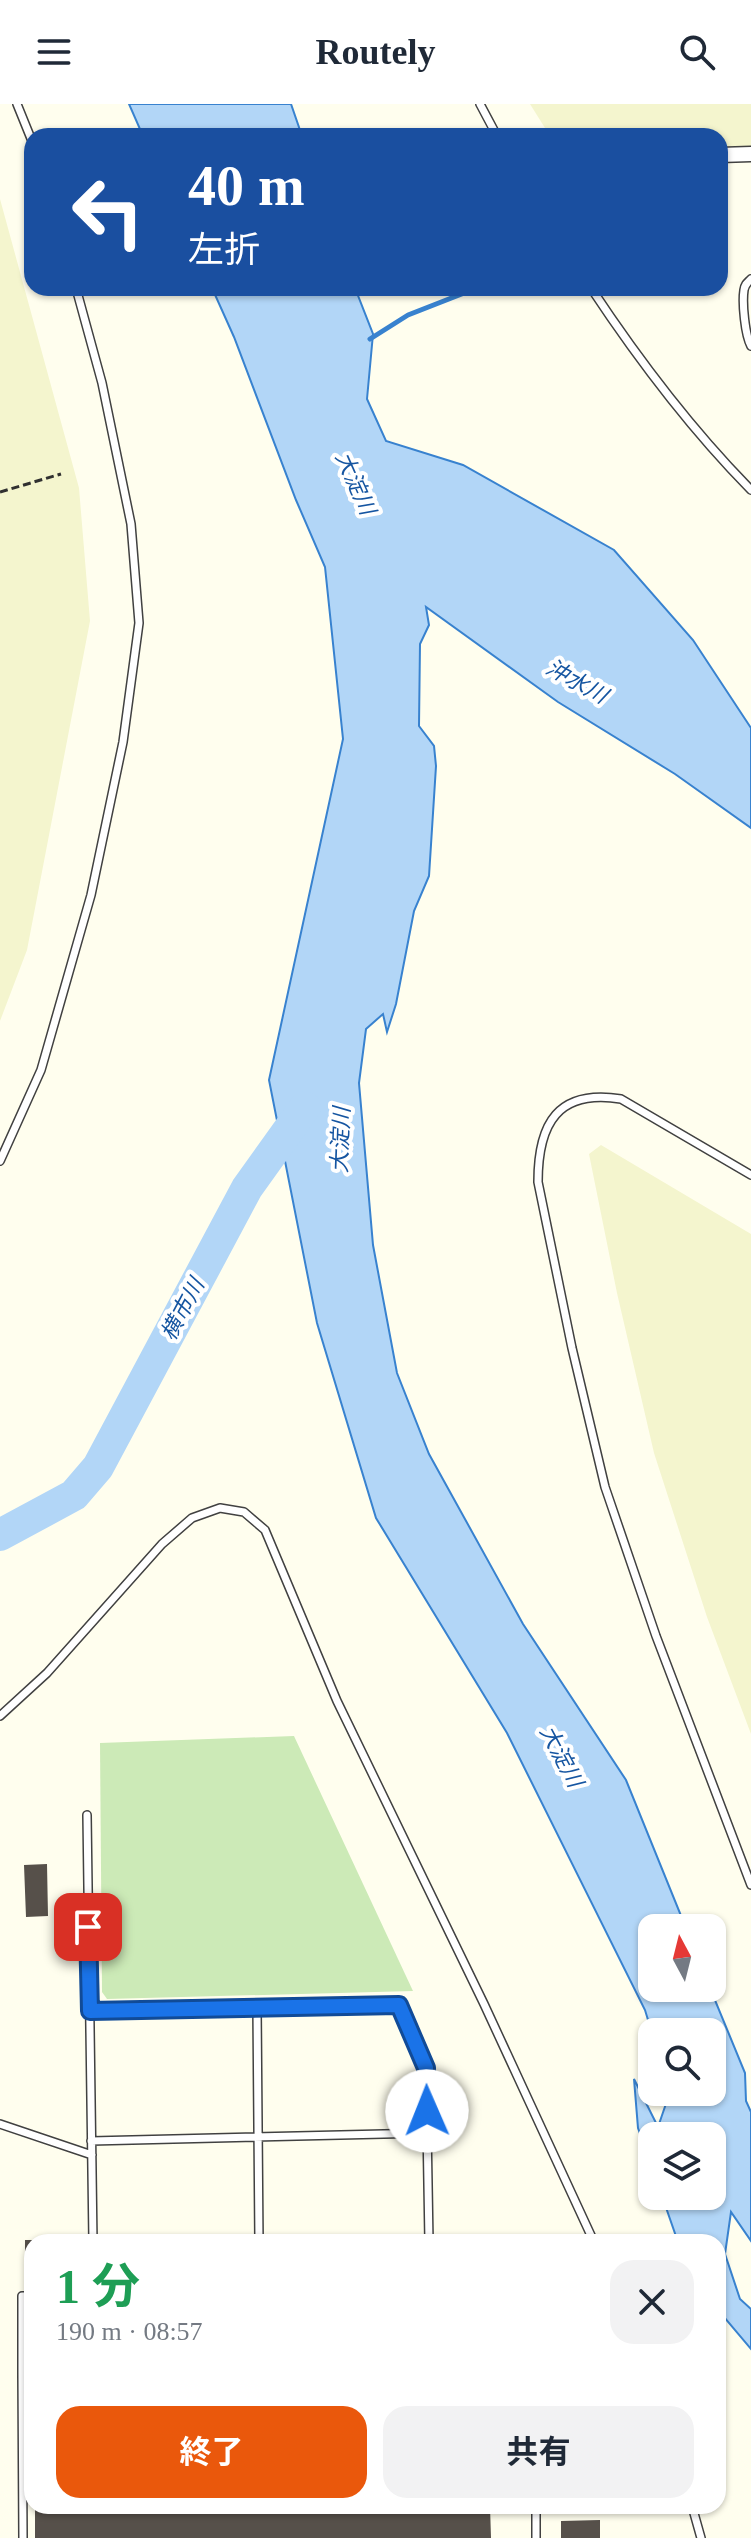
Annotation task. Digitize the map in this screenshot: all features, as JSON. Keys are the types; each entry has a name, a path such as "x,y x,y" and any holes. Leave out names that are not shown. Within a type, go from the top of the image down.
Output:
{"street":[{"path":"728,155 751,154"}],"lane":[{"path":"17,104 27,128"},
{"path":"480,104 493,128"},
{"path":"751,279 744,291 747,338 751,346"},
{"path":"0,1161 41,1070 91,895 123,742 139,623 131,524 102,383 78,296"},
{"path":"597,296 675,405 751,490"},
{"path":"751,1175 638,1108 621,1099 603,1096 582,1098 558,1113 544,1134 538,1158 538,1182 605,1487 656,1636 751,1885"},
{"path":"0,1716 47,1673 162,1544 192,1518 220,1508 244,1512 265,1530 337,1701 590,2234"},
{"path":"87,1815 93,2234"},
{"path":"90,2011 399,2005 426,2068 429,2234"},
{"path":"257,2008 259,2234"},
{"path":"0,2124 92,2155"},
{"path":"91,2141 427,2133"},
{"path":"23,2538 24,2296"},
{"path":"536,2514 536,2538"},
{"path":"694,2514 701,2538"}],"path":[{"path":"0,492 61,474"}],"green space":[{"path":"530,104 751,104 751,146 728,147 728,128 545,128"},
{"path":"0,199 24,296 27,296 79,488 90,621 27,950 0,1021"},
{"path":"601,1145 751,1234 751,1734 707,1617 654,1453 589,1154"},
{"path":"294,1736 413,1991 107,1999 102,1992 100,1743"}],"water":[{"path":"129,104 291,104 299,128 140,128"},
{"path":"216,296 358,296 373,334 367,399 386,441 463,465 614,550 693,640 751,728 751,828 675,774 558,702 426,607 429,625 420,644 419,726 434,746 436,766 429,876 414,911 396,1004 387,1032 383,1014 366,1029 359,1083 373,1245 397,1373 429,1454 523,1624 626,1780 680,1914 638,1914 638,1996 507,1733 376,1518 317,1323 269,1080 343,739 325,567"},
{"path":"641,2002 716,2002 722,2018 647,2018"},
{"path":"726,2027 745,2073 746,2101 751,2112 751,2241 731,2212 726,2247 726,2234 675,2234 667,2210 726,2210 726,2122 660,2122 665,2106 726,2106"},
{"path":"634,2079 638,2087 638,2106 648,2106 656,2122 638,2122 638,2128"},
{"path":"726,2257 740,2299 751,2309 751,2349 726,2319"}],"building":[{"path":"47,1864 48,1916 26,1917 24,1865"},
{"path":"35,2514 490,2514 491,2538 35,2538"},
{"path":"600,2520 600,2538 561,2538 561,2521"}],"waterway":[{"path":"370,339 408,315 457,296"},
{"name":"横市川","path":"0,1535 74,1495 98,1467 247,1188 305,1107"}],"route":[{"path":"88,1927 90,2011 399,2005 426,2068 427,2111"}],"water label":[{"name":"大淀川","path":"356,483"},
{"name":"沖水川","path":"577,681"},
{"name":"大淀川","path":"340,1140"},
{"name":"大淀川","path":"562,1756"}]}
